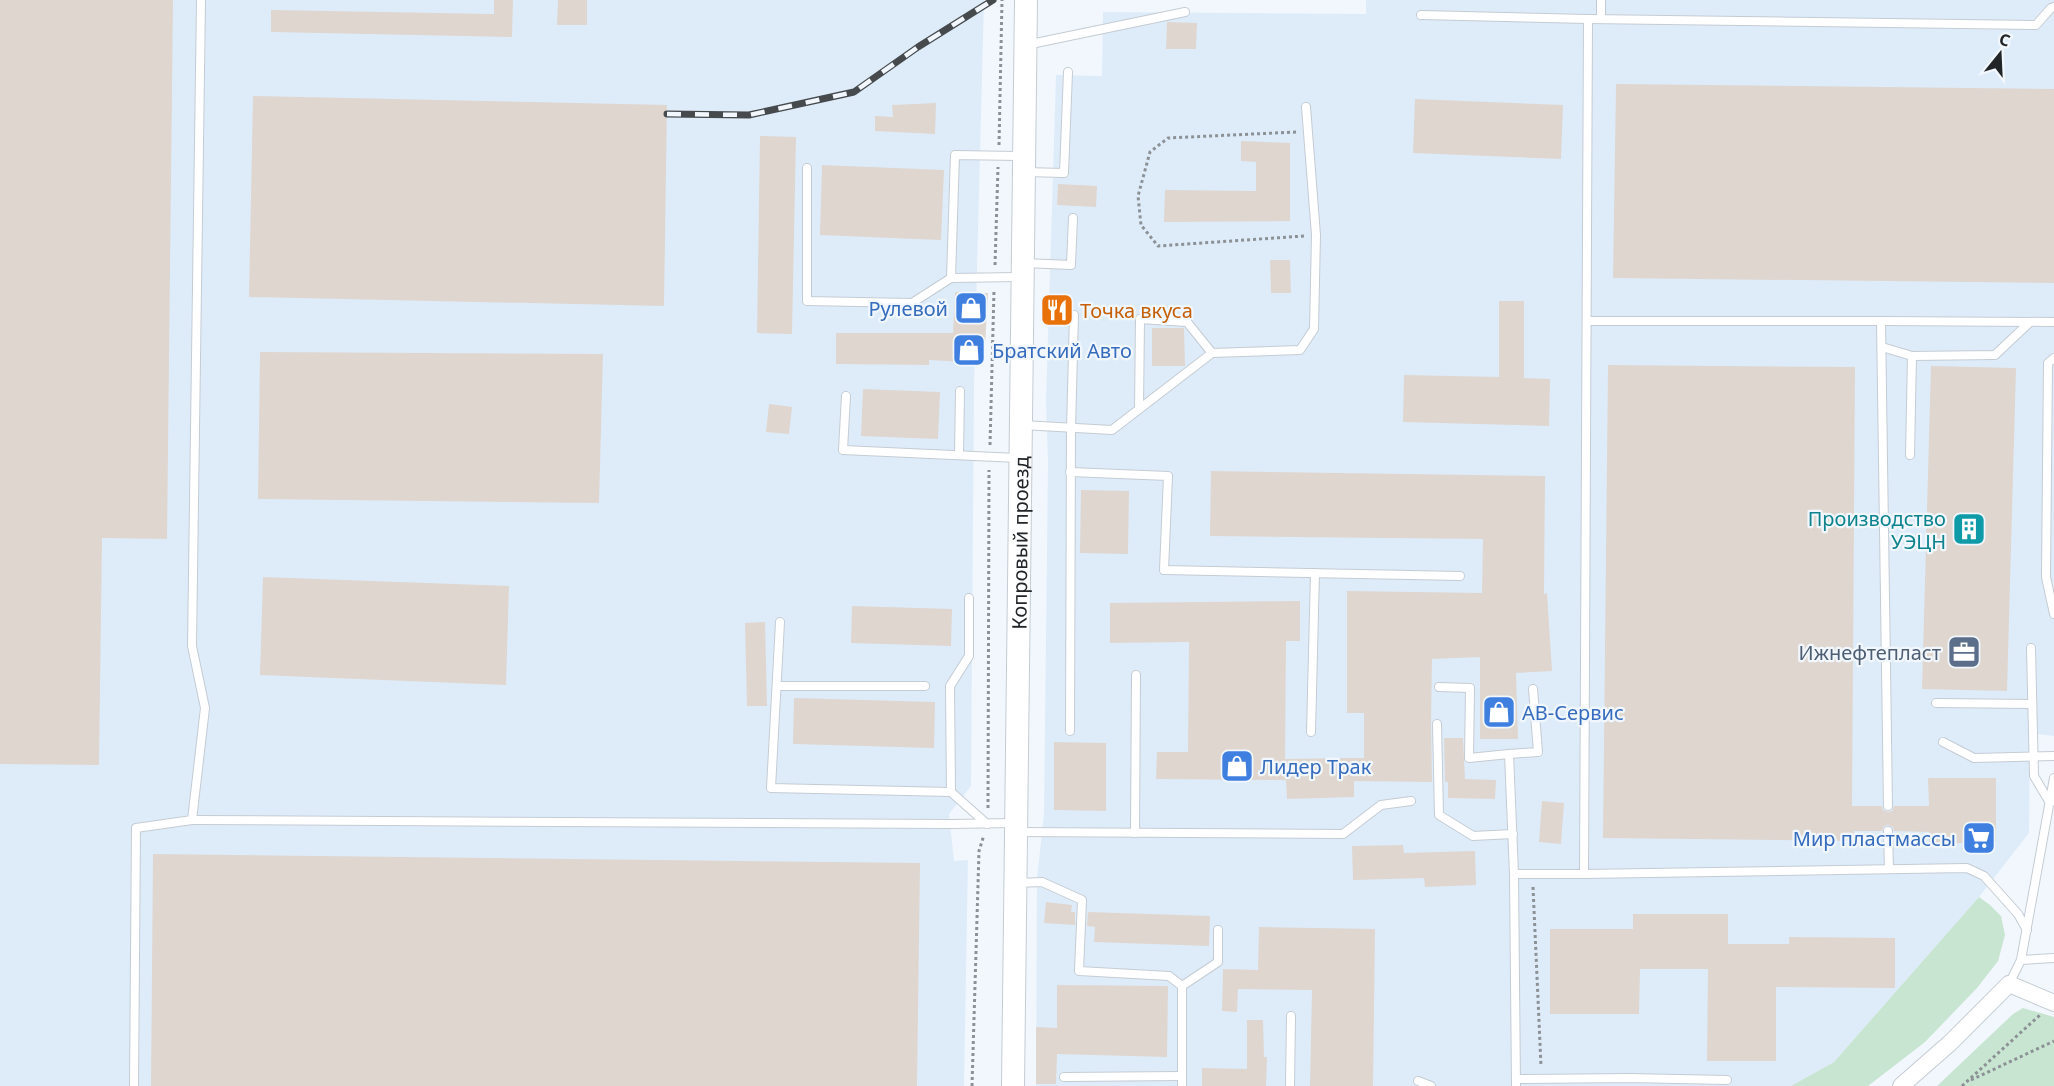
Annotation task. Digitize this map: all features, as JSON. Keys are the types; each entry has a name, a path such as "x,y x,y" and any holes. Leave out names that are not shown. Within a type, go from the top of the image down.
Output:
{"main road":[{"name":"Копровый проезд","path":"1013,1086 1026,0"}],"street":[{"path":"1901,1086 1950,1043 2009,984 2054,1003"}],"lane":[{"path":"192,820 205,708 192,646 201,0"},
{"path":"1601,0 1601,19"},
{"path":"1421,15 2036,25 2051,8 2054,8"},
{"path":"1026,45 1185,12"},
{"path":"1584,874 1588,19"},
{"path":"951,278 956,155 998,156 1064,173 1068,72"},
{"path":"1021,425 1112,430 1212,353 1300,350 1314,329 1316,235 1306,107"},
{"path":"807,168 807,301 912,303 951,278 994,277 1023,270 1071,265 1073,218"},
{"path":"1070,731 1071,428 1074,315"},
{"path":"1139,409 1140,319 1187,322 1212,353"},
{"path":"1587,321 2054,322"},
{"path":"1881,321 1888,806"},
{"path":"1882,347 1912,356 1995,355 2030,322"},
{"path":"1910,455 1912,356"},
{"path":"2054,357 2048,363 2046,577 2054,614"},
{"path":"959,455 960,391"},
{"path":"846,396 843,450 1021,458"},
{"path":"1071,472 1168,476 1164,570 1460,576"},
{"path":"1311,732 1315,573"},
{"path":"951,792 950,686 969,656 969,598"},
{"path":"780,622 771,788 951,792 987,824"},
{"path":"2031,648 2034,776 2050,803"},
{"path":"1135,833 1136,675"},
{"path":"777,686 925,686"},
{"path":"1439,687 1470,688 1470,758 1538,752 1533,690"},
{"path":"1936,703 2032,704"},
{"path":"1437,724 1439,815 1473,836 1513,834"},
{"path":"1944,742 1974,758 2054,756"},
{"path":"1509,754 1514,874 1516,1083 1542,1079 1727,1080"},
{"path":"2009,984 2021,960 2054,778"},
{"path":"134,1086 136,828 192,820 987,824 1016,828 1135,833 1342,834 1381,805 1411,801"},
{"path":"1888,831 1889,869"},
{"path":"1514,874 1967,868 1984,876 2018,914 2026,930"},
{"path":"1016,883 1042,882 1082,900 1079,971 1169,976 1182,986"},
{"path":"1182,986 1218,962 1218,930"},
{"path":"2021,960 2054,958"},
{"path":"1064,1077 1182,1081 1182,986"},
{"path":"1290,1086 1291,1016"},
{"path":"1418,1081 1431,1086"}],"path":[{"path":"988,585 989,456 1002,0"},
{"path":"1307,131 1168,138 1150,152 1138,196 1142,225 1158,246 1316,235"},
{"path":"1533,874 1542,1079"},
{"path":"1962,1086 2054,1003"},
{"path":"1966,1082 2054,1041"}],"shaded area":[{"path":"0,0 984,0 974,385 971,786 949,814 954,861 968,860 964,1086 0,1086"},
{"path":"1366,0 2054,0 2054,736 2030,733 2029,833 1979,897 1834,1062 1791,1086 1036,1086 1037,879 1044,814 1048,462 1046,402 1056,75 1102,76 1103,12 1366,14"}],"green space":[{"path":"1979,897 2001,916 2005,935 1998,961 1977,988 1925,1042 1868,1086 1791,1086 1834,1062"},
{"path":"2023,1008 2054,1017 2054,1086 1937,1086 2013,1014"}],"building":[{"path":"0,0 173,0 167,539 102,538 99,765 0,764"},
{"path":"494,0 513,0 512,37 271,32 271,10 494,14"},
{"path":"558,0 587,0 587,25 557,25"},
{"path":"1167,22 1197,23 1196,49 1166,49"},
{"path":"1616,84 2054,89 2054,283 1613,278"},
{"path":"253,96 667,105 664,306 249,297"},
{"path":"1415,99 1563,105 1561,159 1413,153"},
{"path":"936,103 935,134 875,131 875,116 893,117 892,105"},
{"path":"760,136 796,137 792,334 757,333"},
{"path":"1241,141 1290,143 1290,221 1164,222 1165,190 1256,191 1256,162 1241,161"},
{"path":"822,165 944,170 941,240 820,235"},
{"path":"1058,184 1097,186 1096,207 1057,205"},
{"path":"1270,260 1290,260 1291,293 1271,293"},
{"path":"955,292 988,293 984,363 929,360 929,365 836,364 836,333 953,333"},
{"name":"Точка вкуса","path":"1048,295 1066,296 1065,324 1047,323"},
{"path":"1499,301 1524,301 1524,378 1550,379 1549,426 1403,422 1404,375 1499,377"},
{"path":"1152,328 1184,328 1185,366 1152,366"},
{"path":"260,352 603,354 599,503 258,499"},
{"path":"1608,365 1855,367 1852,806 1882,806 1883,810 1888,812 1892,811 1894,806 1929,806 1928,778 1996,778 1996,842 1929,844 1929,832 1894,831 1893,827 1888,825 1884,826 1882,831 1854,831 1854,841 1603,838"},
{"name":"Производство УЭЦН","path":"1931,366 2016,368 2007,691 1922,689"},
{"path":"863,389 940,392 938,439 861,436"},
{"path":"769,404 792,407 789,434 766,432"},
{"path":"1211,471 1545,476 1544,594 1547,593 1552,671 1516,673 1518,739 1480,739 1480,657 1432,659 1432,782 1354,781 1354,797 1287,799 1286,780 1156,779 1157,752 1188,752 1189,642 1110,643 1110,603 1300,601 1300,641 1286,641 1285,759 1364,758 1364,713 1347,713 1347,591 1482,593 1483,539 1210,536"},
{"path":"1081,490 1129,491 1128,554 1080,553"},
{"path":"263,577 509,586 506,685 260,675"},
{"path":"852,606 952,609 951,646 851,643"},
{"path":"765,622 767,706 747,706 745,623"},
{"path":"794,698 935,702 934,748 793,744"},
{"path":"1444,738 1463,738 1465,779 1496,780 1495,799 1448,798 1448,782 1445,782"},
{"path":"1054,742 1106,743 1106,811 1054,810"},
{"path":"1542,801 1564,803 1561,844 1539,842"},
{"path":"1403,845 1404,853 1475,851 1476,885 1425,887 1424,878 1353,880 1352,846"},
{"path":"153,854 920,863 917,1086 151,1086"},
{"path":"1046,902 1072,905 1071,912 1075,912 1075,925 1044,923"},
{"path":"1088,912 1210,916 1209,946 1094,942 1095,927 1087,926"},
{"path":"1633,914 1728,914 1728,944 1789,944 1789,937 1895,938 1895,988 1776,987 1776,1061 1707,1061 1708,969 1640,969 1639,1014 1550,1014 1550,929 1633,929"},
{"path":"1259,927 1375,929 1373,1086 1310,1086 1312,990 1238,989 1237,1012 1222,1011 1223,969 1258,970"},
{"path":"1057,985 1168,986 1167,1057 1057,1054 1056,1084 1036,1084 1036,1027 1057,1028"},
{"path":"1247,1020 1263,1020 1264,1057 1267,1057 1266,1086 1202,1086 1202,1068 1247,1069"}],"railway":[{"path":"667,114 749,115 854,92 918,47 993,0"}],"place":[{"name":"Рулевой","path":"971,308"},
{"name":"Точка вкуса","path":"1057,310"},
{"name":"Братский Авто","path":"969,350"},
{"name":"Производство УЭЦН","path":"1969,529"},
{"name":"Ижнефтепласт","path":"1964,652"},
{"name":"АВ-Сервис","path":"1499,712"},
{"name":"Лидер Трак","path":"1237,766"},
{"name":"Мир пластмассы","path":"1979,838"}]}
